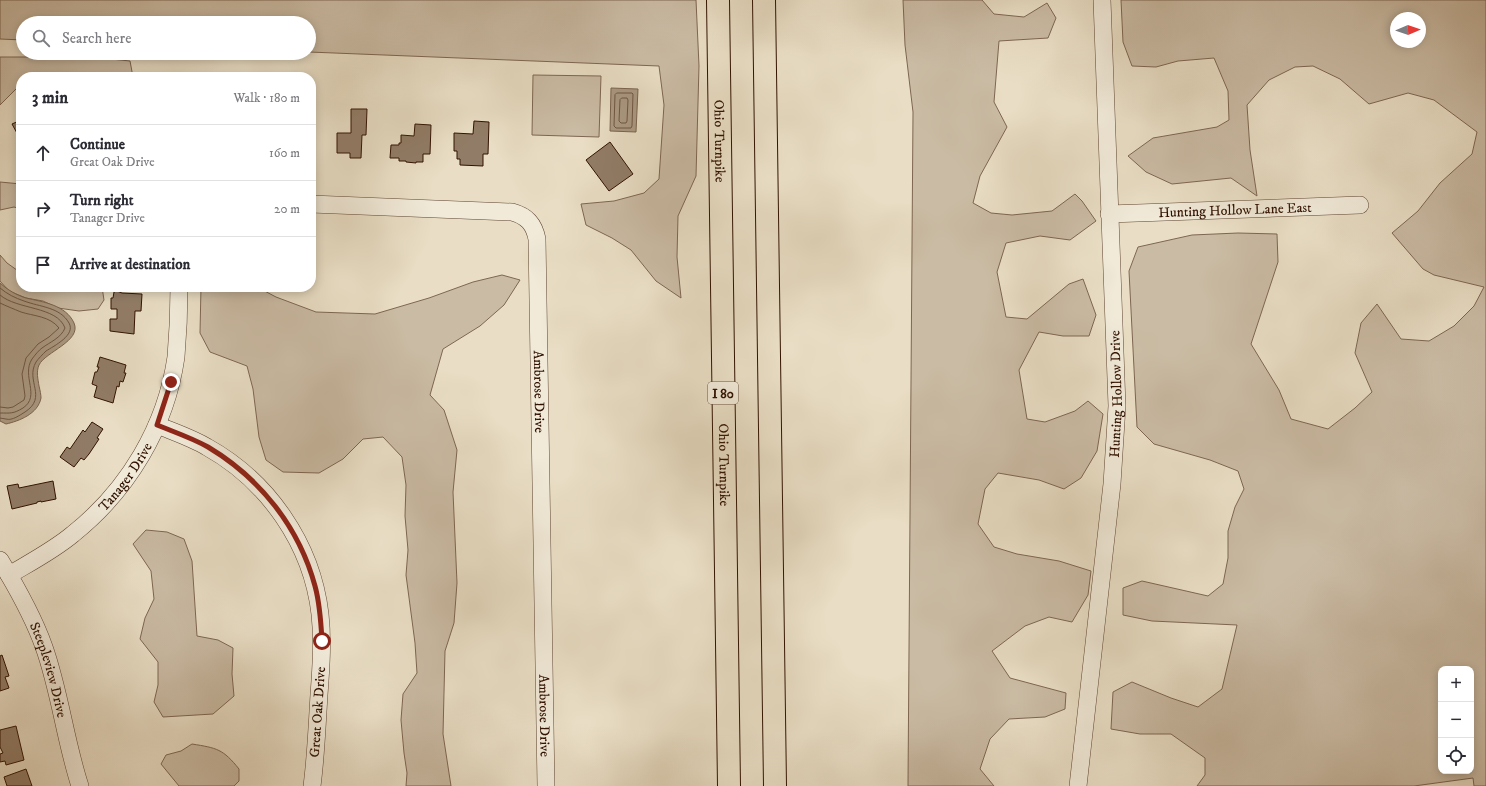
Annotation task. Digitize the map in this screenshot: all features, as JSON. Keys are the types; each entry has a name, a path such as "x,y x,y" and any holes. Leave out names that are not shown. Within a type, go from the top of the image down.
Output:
{"highway":[{"name":"Ohio Turnpike","path":"718,0 729,786"},
{"path":"764,0 775,786"}],"street":[{"name":"Hunting Hollow Drive","path":"1078,786 1112,484 1117,406 1102,0"},
{"name":"Ambrose Drive","path":"316,204 512,212 527,218 536,231 538,247 546,786"},
{"name":"Hunting Hollow Lane East","path":"1110,214 1360,205"},
{"name":"Tanager Drive","path":"9,575 66,539 97,514 118,491 151,440 171,382 175,358 180,292"},
{"name":"Great Oak Drive","path":"157,425 207,446 245,473 262,489 276,506 300,544 315,587 320,613 322,641 312,786"},
{"name":"Steepleview Drive","path":"0,560 31,617 44,647 80,786"}],"shaded area":[{"path":"0,0 696,0 699,66 696,176 678,216 677,257 681,298 656,281 631,250 612,238 586,225 581,204 614,201 644,193 659,179 664,105 659,66 316,52 316,16 16,16 16,40 0,39"},
{"path":"903,0 982,0 994,14 1024,17 1047,3 1056,18 1048,38 999,41 994,102 1007,127 980,176 973,203 991,213 1012,215 1052,211 1075,194 1082,201 1096,221 1070,240 1040,236 1006,243 997,272 1006,317 1027,319 1069,284 1083,279 1096,315 1089,336 1063,336 1039,332 1019,370 1027,419 1045,422 1075,411 1088,401 1103,414 1097,451 1081,478 1064,489 1039,480 998,473 985,489 978,524 994,547 1017,554 1059,561 1091,571 1088,595 1072,622 1049,617 1025,626 992,651 1010,678 1066,693 1065,709 1045,717 1009,719 990,739 980,769 994,786 908,786 913,112 905,45"},
{"path":"1121,0 1486,0 1486,786 1474,786 1473,778 1414,786 1197,786 1205,775 1205,758 1171,734 1140,734 1111,729 1113,692 1132,682 1198,707 1222,689 1237,625 1152,621 1123,615 1123,588 1142,581 1208,596 1223,584 1228,558 1228,531 1235,507 1244,489 1238,471 1210,460 1154,444 1137,427 1129,271 1138,247 1192,235 1238,233 1277,234 1278,262 1251,344 1279,390 1291,419 1328,429 1355,408 1372,392 1355,353 1361,323 1377,304 1401,339 1429,341 1454,326 1474,306 1484,287 1434,275 1423,269 1392,233 1418,211 1440,183 1472,154 1477,132 1434,100 1408,93 1369,104 1340,79 1313,66 1295,67 1269,80 1247,105 1250,150 1257,196 1231,178 1172,184 1146,172 1128,156 1153,138 1217,127 1229,120 1228,91 1214,58 1178,61 1156,67 1132,66 1123,42"},
{"path":"0,57 16,57 16,60 130,61 132,72 16,72 16,89 0,105"},
{"path":"533,75 601,76 599,137 532,135"},
{"path":"0,182 16,184 16,208 0,210"},
{"path":"0,255 7,263 16,269 16,292 103,292 104,300 98,309 79,311 58,308 43,301 26,298 9,291 0,281"},
{"path":"502,275 520,280 504,305 480,326 443,349 430,395 444,410 457,450 453,492 457,583 454,623 445,651 443,734 451,786 406,786 407,773 401,720 403,694 417,673 415,643 406,575 408,550 405,516 406,485 402,457 383,437 363,439 343,459 319,473 283,472 266,460 259,437 253,389 247,366 210,352 200,333 201,292 266,292 316,312 375,314 429,298 473,282"},
{"path":"146,530 167,532 184,539 192,561 197,636 218,640 233,648 232,674 234,696 213,714 163,717 154,702 158,685 158,662 140,639 145,618 154,599 151,571 133,544"},
{"path":"192,744 214,748 224,753 239,769 239,781 234,786 179,786 161,764 166,755 181,751"}],"water":[{"path":"611,88 638,89 636,132 610,131"},
{"path":"0,283 9,290 26,298 60,308 70,317 74,323 75,329 73,335 68,341 48,355 39,365 38,376 41,398 39,404 27,416 6,424 0,421"}],"building":[{"path":"351,109 367,109 366,135 362,135 361,158 350,158 350,153 337,153 337,133 351,133"},
{"path":"474,121 489,122 488,154 483,154 483,166 460,165 460,159 457,159 457,151 454,151 454,133 473,134"},
{"path":"16,122 16,131 12,124"},
{"path":"415,124 431,125 430,154 423,154 423,162 416,163 399,161 399,158 390,158 391,145 399,145 399,143 401,143 401,135 414,136"},
{"path":"610,142 633,174 609,191 586,160"},
{"path":"114,292 142,294 141,311 135,311 134,334 110,331 110,319 117,319 117,309 111,309 111,298 113,298"},
{"path":"100,357 126,365 124,373 126,373 123,382 120,381 119,387 117,386 113,403 94,397 97,386 92,384 95,372 97,372 99,367 97,367"},
{"path":"92,422 103,429 97,438 99,439 84,460 81,458 74,467 60,457 67,447 70,449 83,430 85,432"},
{"path":"53,481 56,499 41,501 12,509 7,486 18,484 19,488"},
{"path":"2,655 9,676 5,677 9,688 0,691 0,656"},
{"path":"16,726 24,760 6,765 5,761 0,762 0,754 3,753 0,747 0,730"},
{"path":"26,769 32,786 7,786 4,777"}],"route":[{"path":"171,382 157,425 207,446 228,460 262,489 276,506 300,544 309,566 320,613 322,641"}]}
